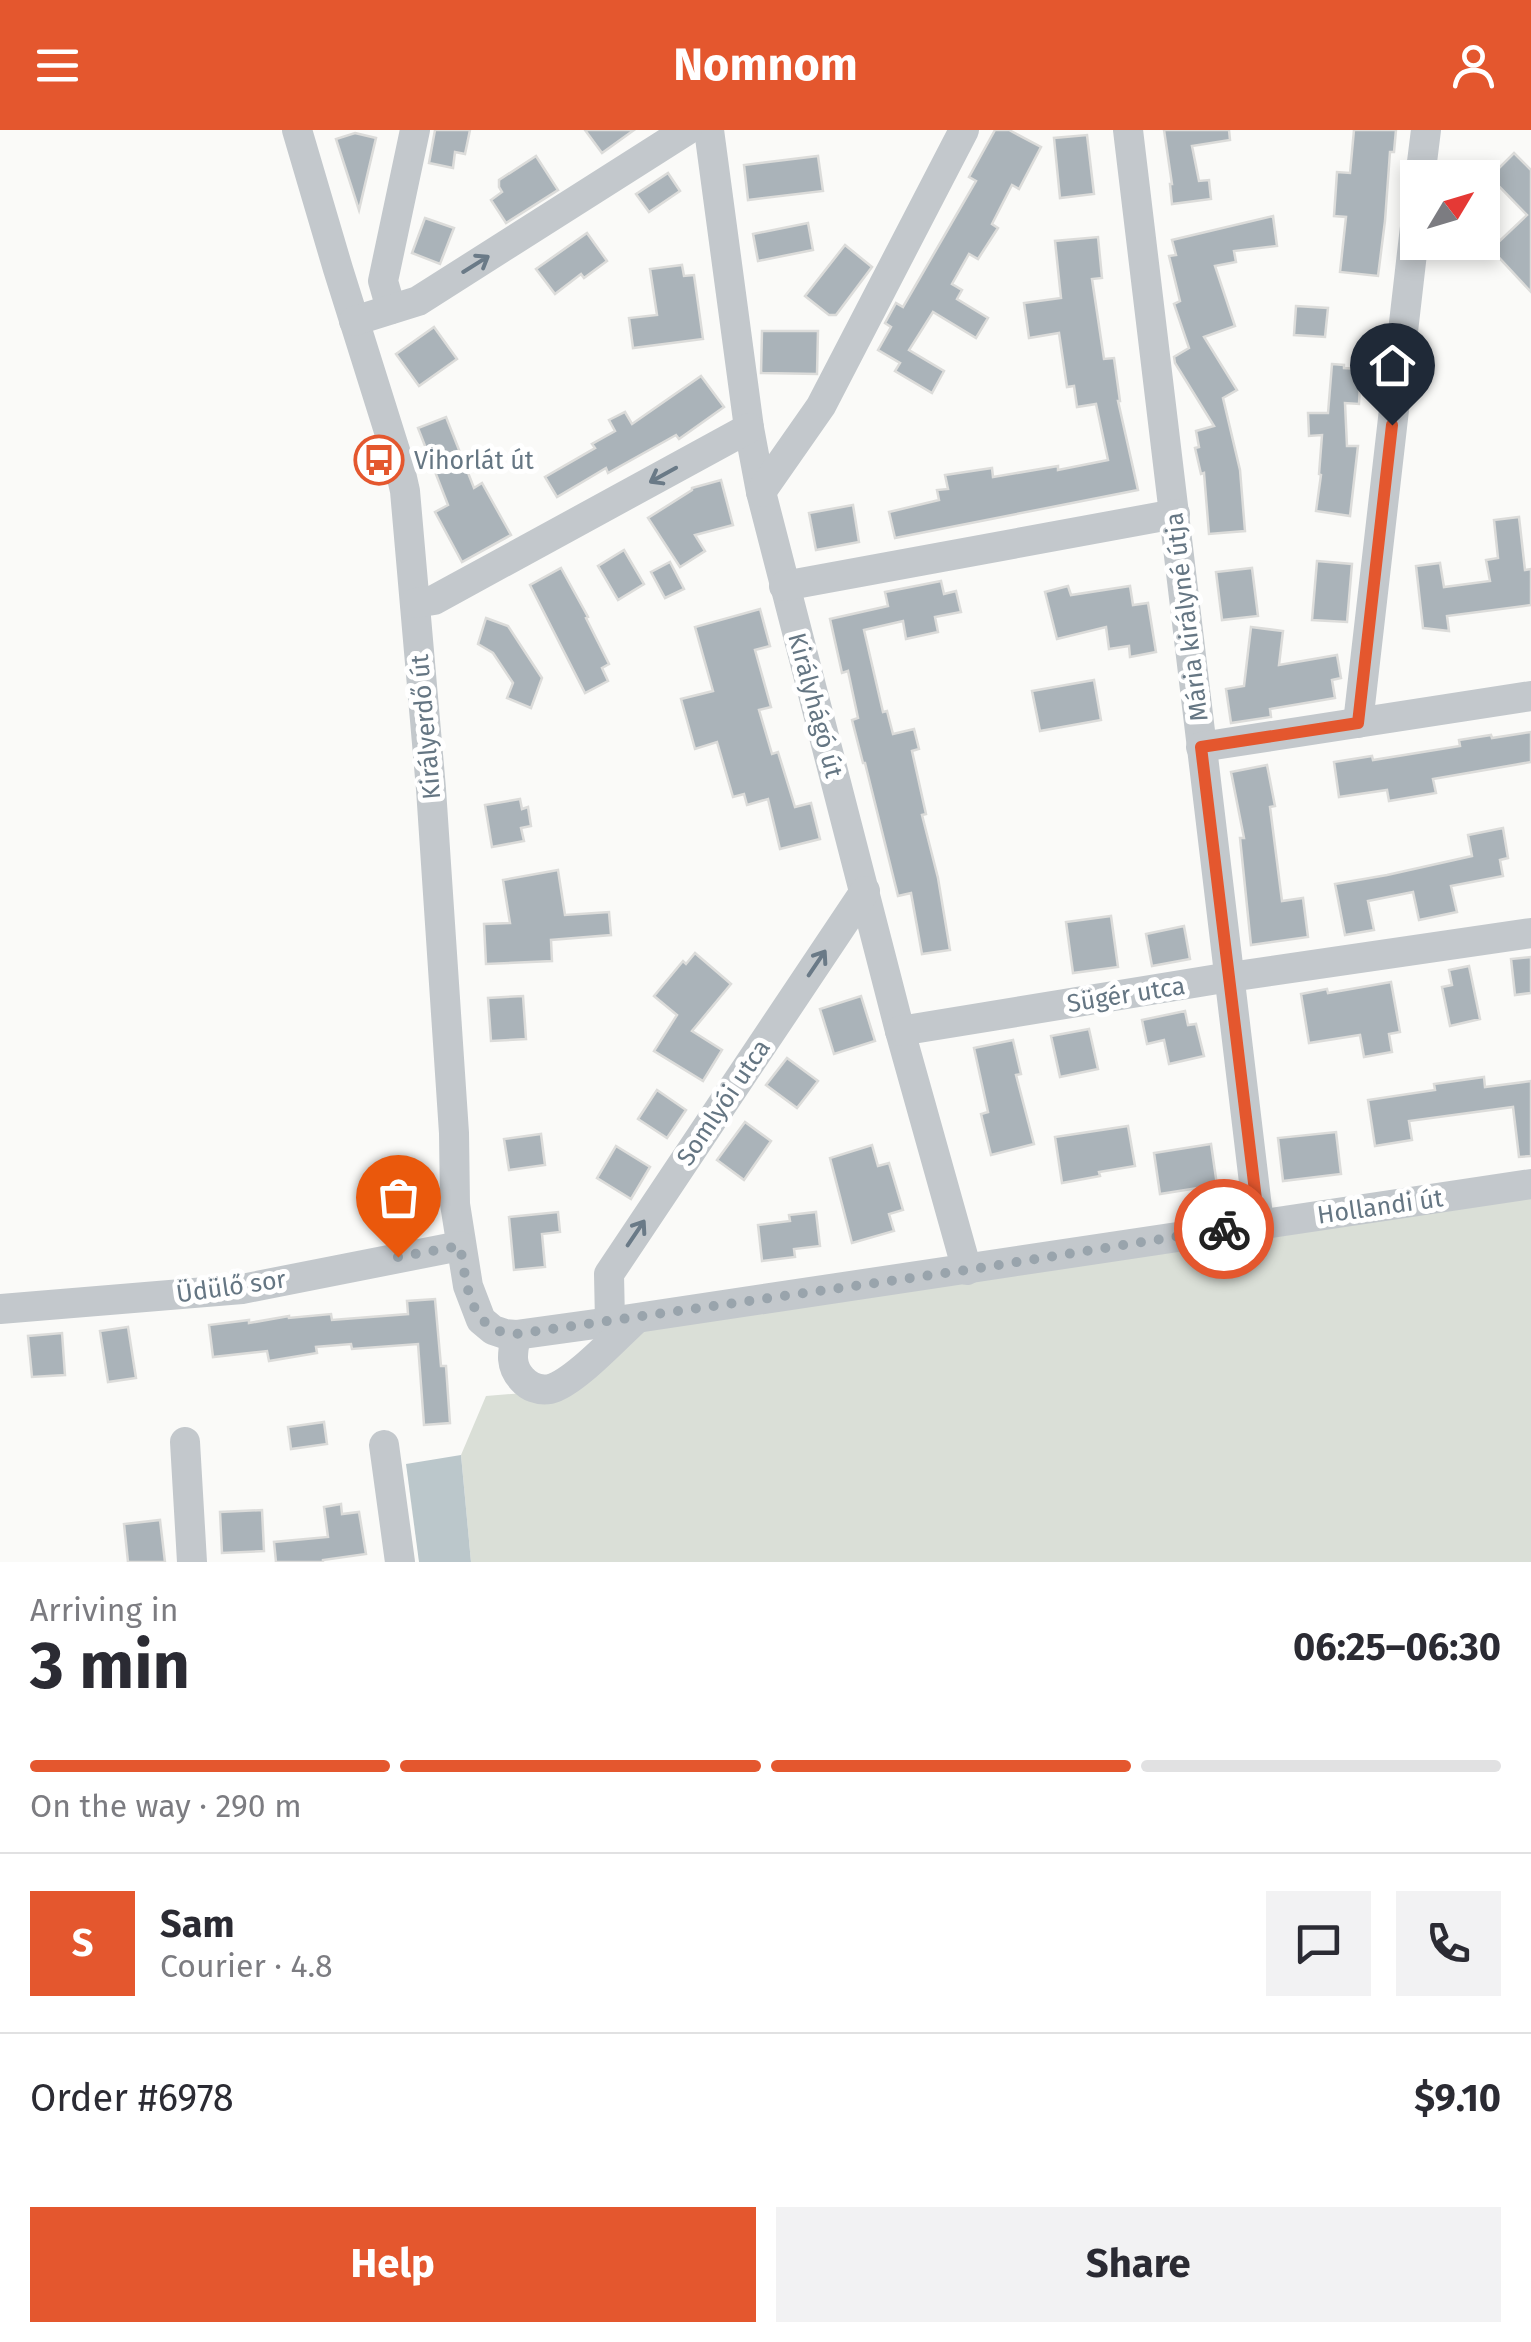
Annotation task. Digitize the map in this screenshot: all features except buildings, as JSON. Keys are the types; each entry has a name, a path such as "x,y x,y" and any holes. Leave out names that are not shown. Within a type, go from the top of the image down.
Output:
{"street":[{"name":"Királyerdő út","path":"297,130 405,492 431,789 460,1246 472,1301 481,1320 505,1332"},
{"path":"391,309 383,282 415,130"},
{"path":"354,321 418,301 687,130"},
{"name":"Királyhágó út","path":"709,130 761,492 900,1030 967,1270"},
{"path":"761,492 821,406 964,130"},
{"name":"Mária királyné útja","path":"1128,130 1259,1224"},
{"path":"1422,160 1426,130"},
{"path":"1358,723 1411,260"},
{"path":"415,603 434,600 749,428"},
{"path":"784,586 1175,514"},
{"path":"1201,747 1531,696"},
{"name":"Somlyói utca","path":"623,1320 609,1274 865,890"},
{"name":"Sügér utca","path":"900,1030 1531,933"},
{"name":"Hollandi út","path":"505,1332 623,1320 1531,1184"},
{"name":"Üdülő sor","path":"0,1309 242,1289 460,1246"},
{"path":"505,1332 516,1373 529,1387 548,1390 568,1380 623,1320"},
{"path":"185,1442 192,1562"},
{"path":"384,1444 400,1562"}],"shaded area":[{"path":"1531,1180 1531,1562 471,1562 461,1455 486,1396 524,1393 637,1318"},
{"path":"461,1455 471,1562 419,1562 406,1464"}],"way so far":[{"path":"398,1257 460,1246 472,1301 481,1320 493,1330 516,1334 1224,1229"}],"place":[{"name":"Vihorlát út","path":"379,460"}],"route":[{"path":"1224,1229 1259,1224 1201,747 1358,723 1392,425"}]}
